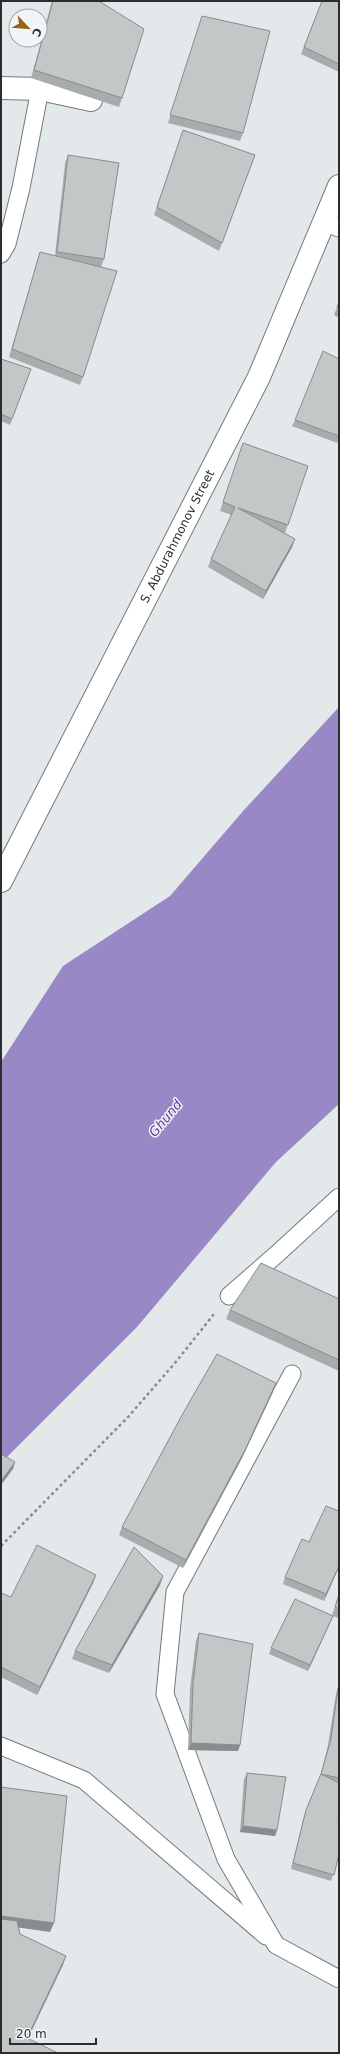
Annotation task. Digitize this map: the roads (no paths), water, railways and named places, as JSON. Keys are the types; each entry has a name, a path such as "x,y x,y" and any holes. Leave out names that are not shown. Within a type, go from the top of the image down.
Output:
{"street":[{"path":"1,88 40,89 91,100"},
{"name":"S. Abdurahmonov Street","path":"1,881 259,377 332,225 339,186"}],"lane":[{"path":"1,254 7,244 40,89"},
{"path":"229,1296 278,1254 339,1197"},
{"path":"276,1945 226,1859 165,1694 175,1592 292,1374"},
{"path":"1,1746 84,1780 276,1945 339,1979"}],"water":[{"name":"Ghund","path":"339,707 339,1104 276,1162 137,1327 1,1463 1,1062 63,966 170,896 244,810"}]}
